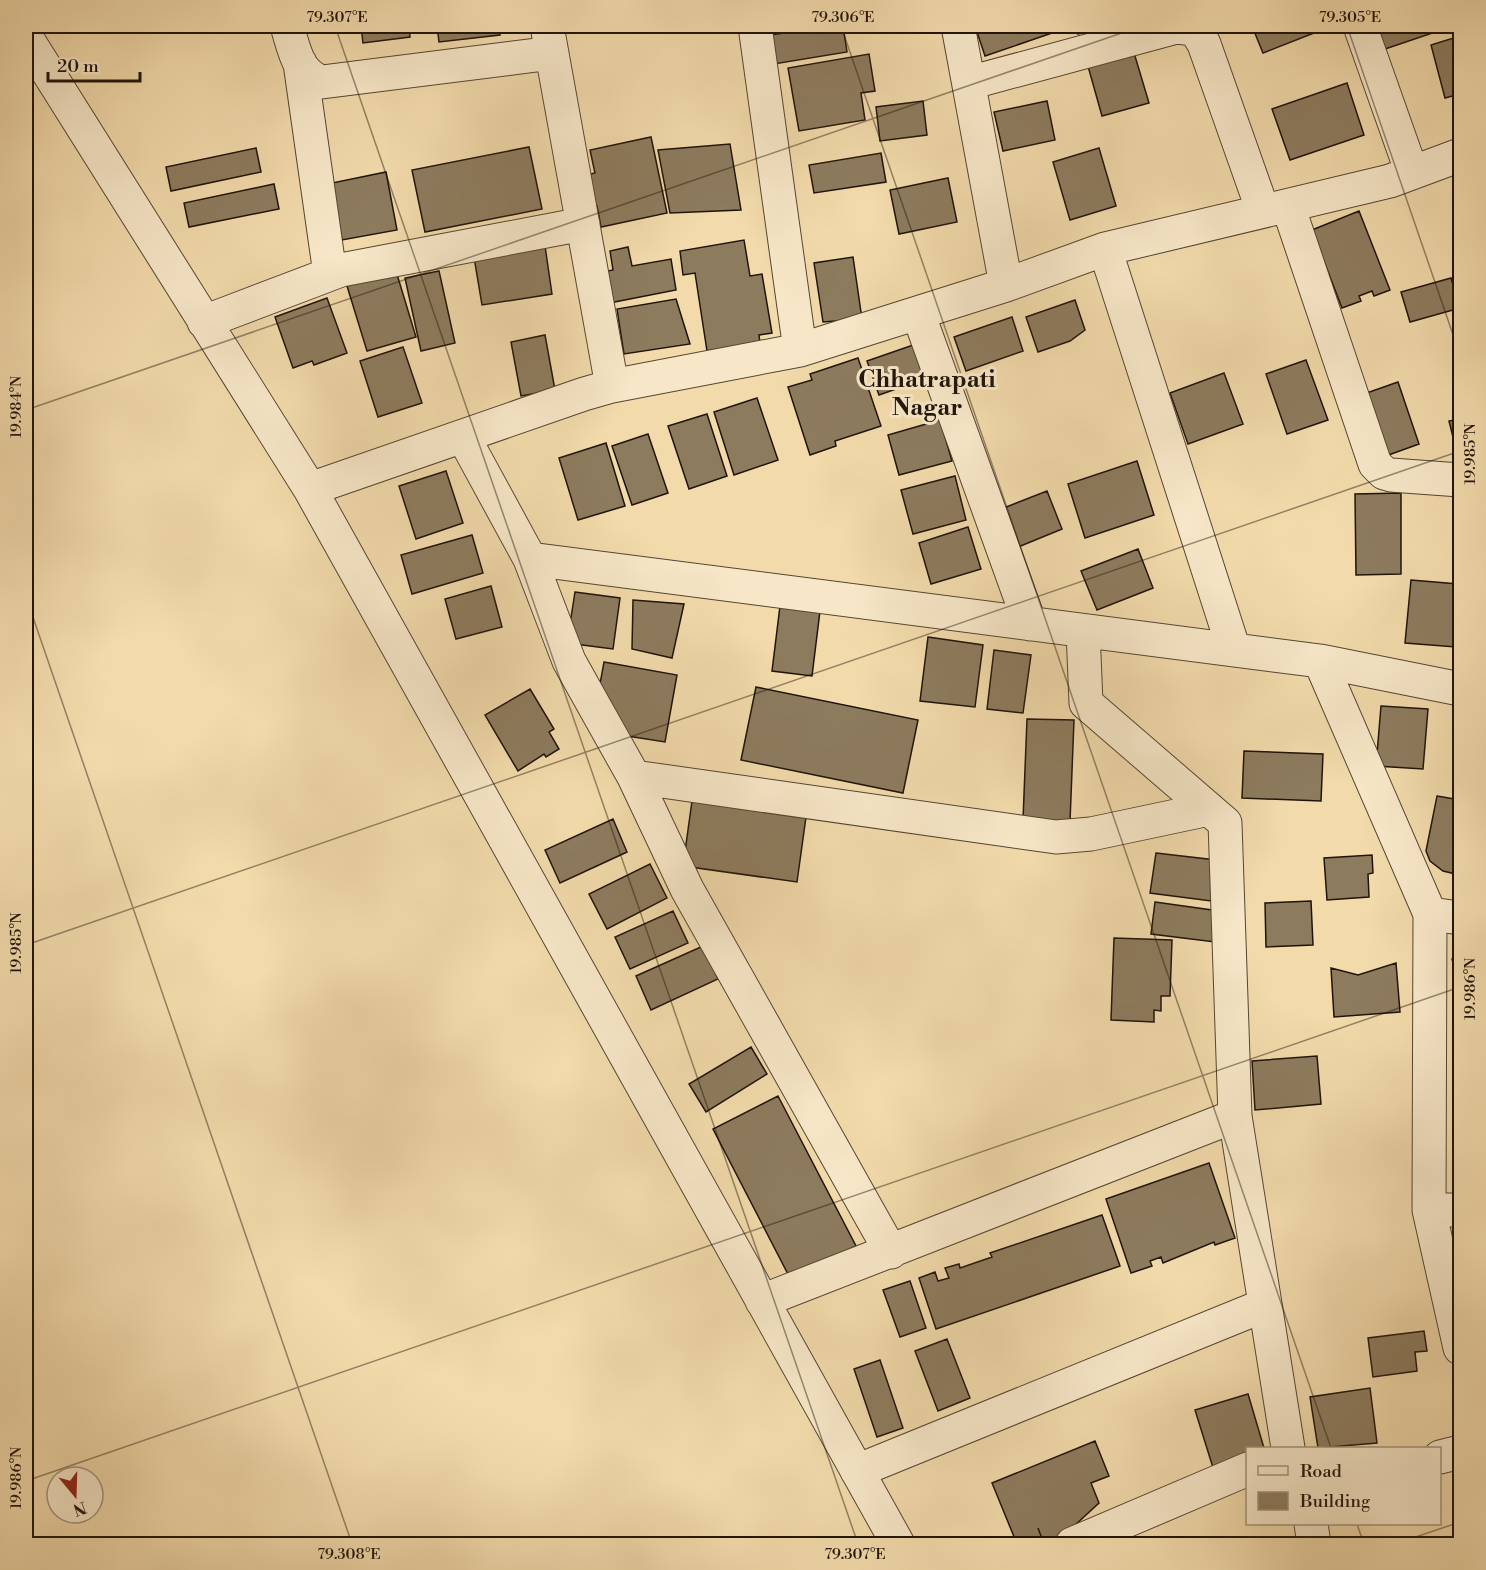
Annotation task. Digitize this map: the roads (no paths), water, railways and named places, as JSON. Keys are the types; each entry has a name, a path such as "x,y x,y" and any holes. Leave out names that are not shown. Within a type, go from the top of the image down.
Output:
{"street":[{"path":"287,26 300,63 330,274"},
{"path":"755,26 800,350"},
{"path":"958,26 1005,285"},
{"path":"1360,26 1412,173"},
{"path":"969,84 1176,27 1195,29 1204,44 1275,208 1375,464 1384,473 1391,475 1461,480"},
{"path":"26,38 310,489 898,1545"},
{"path":"300,63 312,79 322,82 549,39 612,386"},
{"path":"310,489 612,386 800,350 1005,285 1105,249 1390,181 1412,173 1457,166"},
{"path":"204,322 330,274 355,267 583,224"},
{"path":"1105,249 1234,650"},
{"path":"918,313 1030,624"},
{"path":"463,436 530,559 569,661 634,777 687,889 891,1252"},
{"path":"530,559 1320,661 1461,689"},
{"path":"1083,631 1086,703 1226,824 1235,1116 1288,1447"},
{"path":"1320,661 1445,916 1445,1210 1461,1348"},
{"path":"634,777 1056,837 1091,834 1209,809"},
{"path":"762,1301 1235,1116"},
{"path":"857,1471 1265,1305"},
{"path":"1441,1457 1461,1452"},
{"path":"1072,1545 1246,1470"},
{"path":"1311,1525 1314,1545"}],"district":[{"name":"Chhatrapati Nagar","path":"927,394"}]}
